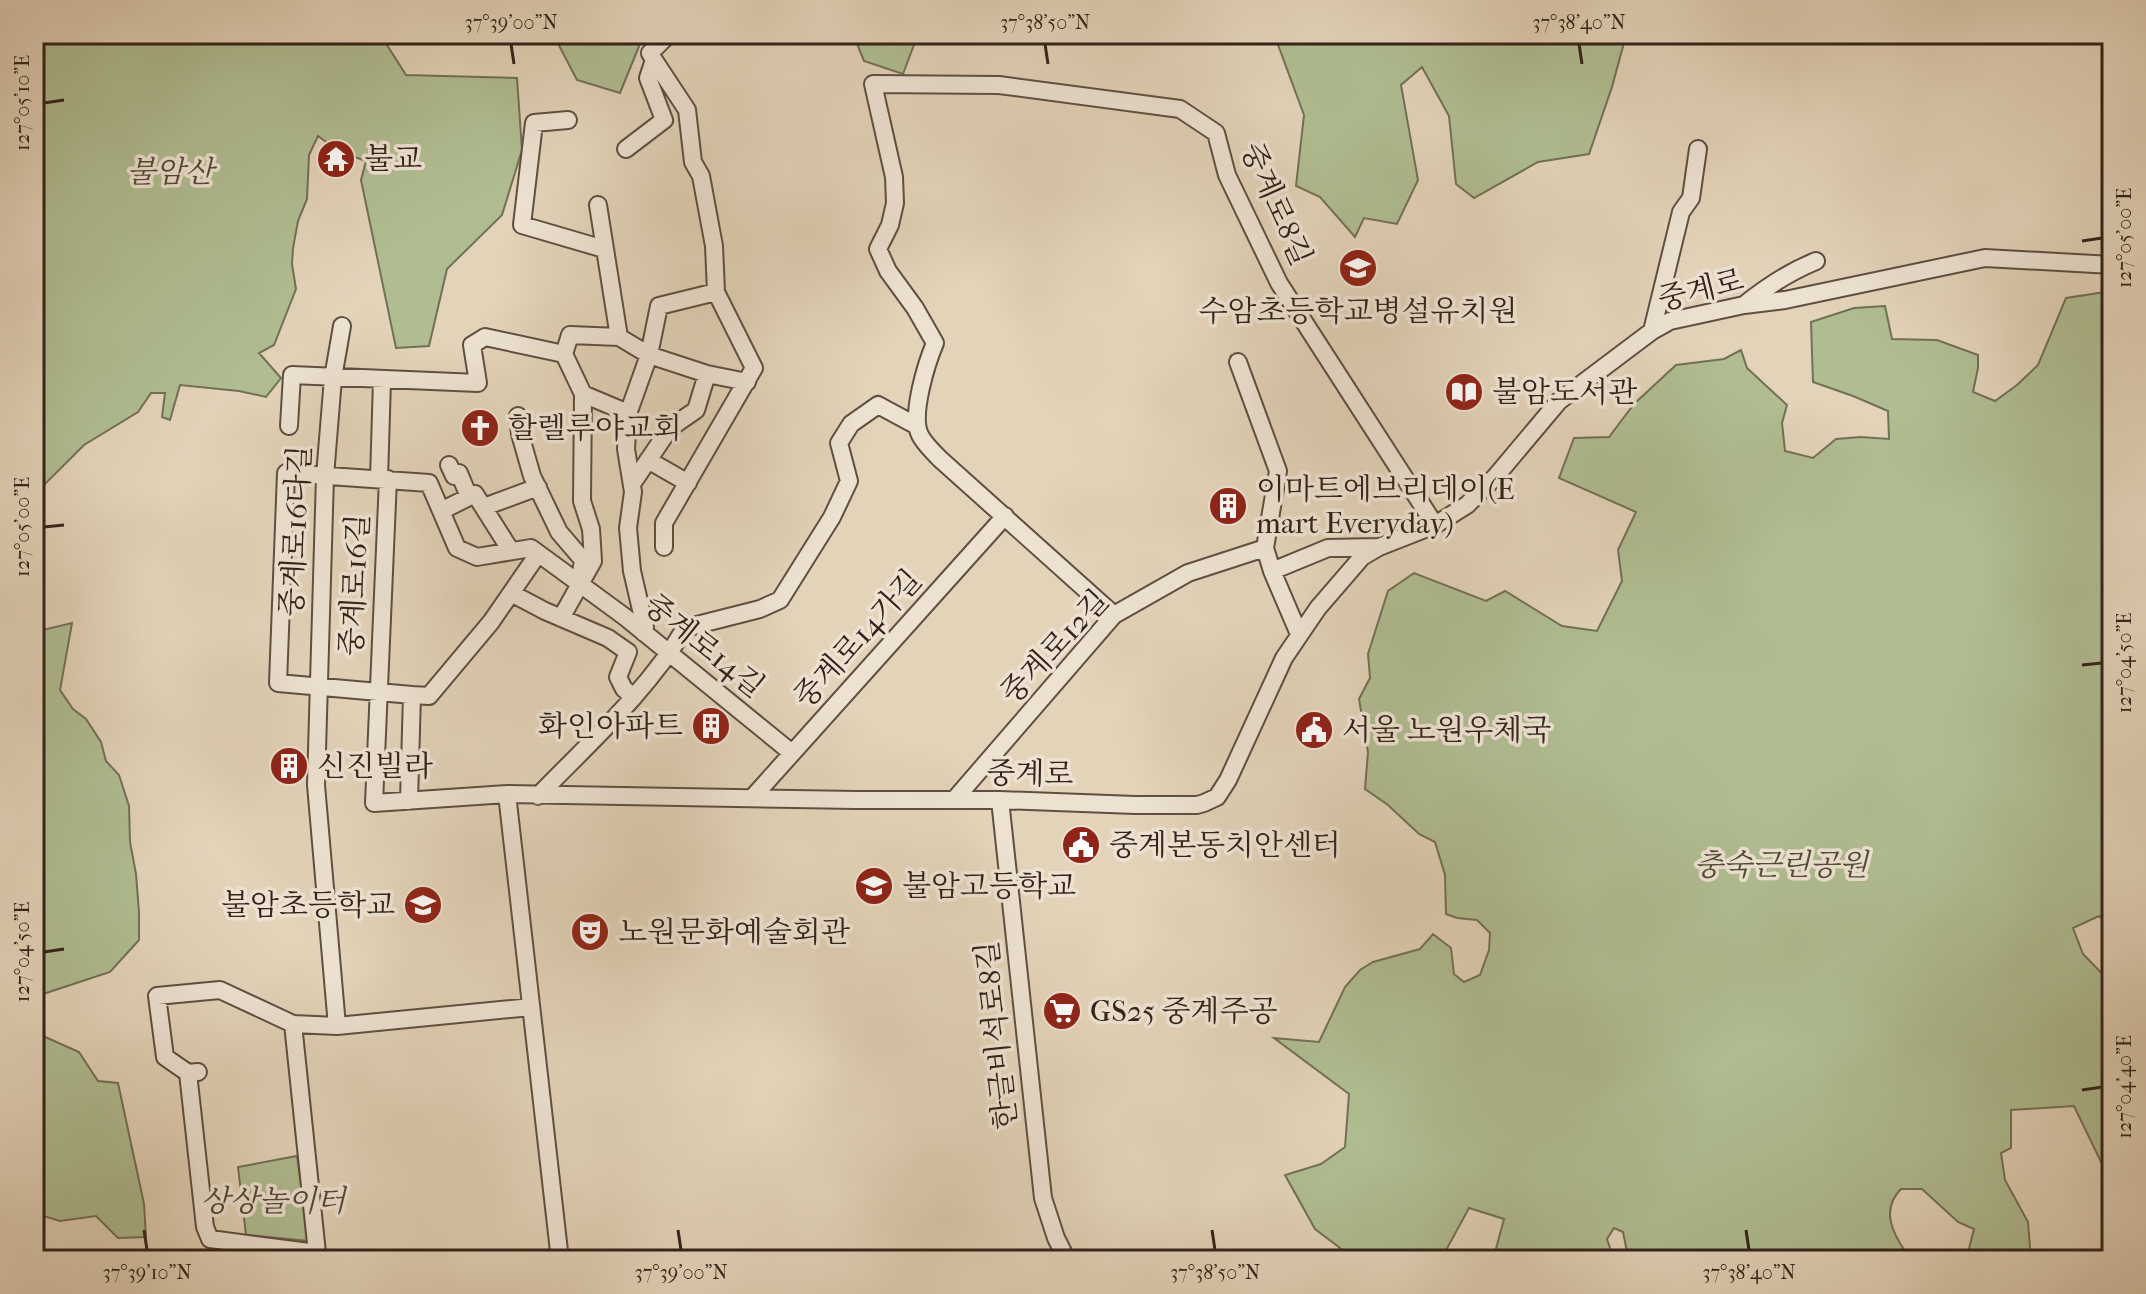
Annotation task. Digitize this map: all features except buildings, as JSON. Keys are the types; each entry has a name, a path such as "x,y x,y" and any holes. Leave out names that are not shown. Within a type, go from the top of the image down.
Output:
{"street":[{"path":"664,547 664,523 754,368 716,292 714,246 701,176 693,162 687,110 650,53 669,34"},
{"path":"626,149 664,120 648,78 654,60"},
{"name":"중계로8길","path":"917,426 918,401 935,343 888,271 878,249 890,225 895,203 894,177 873,84 999,85 1180,109 1216,133 1227,175 1279,283 1435,525"},
{"path":"568,120 534,123 522,225 604,249"},
{"path":"1652,331 1681,212 1691,198 1698,149"},
{"path":"598,205 619,337"},
{"name":"중계로","path":"507,794 1197,805 1217,797 1228,780 1284,658 1328,595 1362,557 1435,525 1467,505 1496,476 1559,401 1652,331 1670,321 1985,258 2112,265"},
{"path":"1744,305 1792,271 1816,261"},
{"path":"644,633 632,571 628,528 633,492 626,449 628,413 649,355 659,306 716,292"},
{"name":"중계로16다길","path":"337,1026 316,785 325,476 333,378 342,326"},
{"path":"561,618 593,561 591,529 582,501 583,394 564,354 570,335 619,337 649,355 707,374 747,382"},
{"path":"333,378 478,383 472,345 485,337 564,354"},
{"path":"1238,362 1278,471 1265,548 1299,634"},
{"path":"632,484 670,428 696,410 707,374"},
{"name":"중계로16다길","path":"289,426 292,375 333,378"},
{"name":"중계로16길","path":"382,380 383,479 374,803 507,794"},
{"path":"583,394 628,413"},
{"path":"538,796 634,697 669,654 685,628 760,609 780,600 832,517 849,481 839,443 851,424 878,405 917,426 919,434 935,454 1114,615"},
{"path":"518,416 532,476 559,532 583,560 579,584"},
{"path":"648,460 688,483"},
{"path":"449,465 454,476 459,473 469,497"},
{"path":"378,693 278,683 286,473 429,483 457,548 477,557 511,551 534,551"},
{"path":"484,507 538,487"},
{"path":"441,511 475,494 511,551"},
{"name":"중계로14가길","path":"752,798 1005,516"},
{"path":"409,801 412,695 429,696 491,622 534,551 559,532"},
{"name":"중계로","path":"1272,571 1328,548 1379,547"},
{"name":"중계로12길","path":"954,800 1114,615 1188,573 1265,548"},
{"name":"중계로14길","path":"534,551 644,633 792,753"},
{"path":"511,593 608,638 628,652 618,677 624,689 634,697"},
{"name":"중계로16길","path":"378,693 412,695"},
{"path":"507,794 560,1260"},
{"name":"한글비석로8길","path":"1000,800 1043,1198 1067,1260"},
{"path":"293,1024 318,1257 210,1239 205,1227 193,1073 165,1057 157,996 220,990 293,1024 337,1026 531,1007"}],"green space":[{"name":"불암산","path":"34,34 380,34 406,75 517,78 522,150 502,215 447,269 429,346 396,348 361,180 366,161 340,152 318,136 309,155 307,199 298,221 293,248 296,289 274,345 259,353 281,378 266,397 180,385 170,420 162,417 165,393 151,393 138,412 84,445 40,489 34,491"},
{"path":"553,34 644,34 620,93 577,80"},
{"path":"853,34 918,34 903,74 864,61"},
{"path":"1274,34 1623,34 1625,39 1589,154 1538,162 1474,198 1456,184 1449,116 1422,67 1401,85 1418,180 1397,224 1364,218 1355,237 1320,197 1296,186 1304,115"},
{"name":"충숙근린공원","path":"2112,291 2112,928 2099,916 2073,928 2083,954 2112,984 2112,1166 2101,1162 2074,1106 2011,1110 2011,1148 2001,1153 2005,1180 2028,1222 2031,1260 1966,1260 1974,1229 1958,1222 1922,1189 1901,1189 1891,1205 1890,1214 1893,1230 1907,1254 1854,1252 1853,1260 1632,1260 1623,1232 1614,1228 1607,1239 1614,1260 1493,1260 1504,1219 1469,1208 1445,1252 1429,1253 1428,1260 1350,1260 1344,1251 1315,1229 1285,1175 1321,1164 1345,1147 1349,1094 1274,1038 1319,1042 1345,987 1360,970 1373,962 1420,949 1433,934 1451,948 1454,974 1464,982 1480,975 1489,950 1490,933 1477,920 1446,914 1445,875 1435,842 1419,834 1388,805 1365,789 1368,752 1359,699 1370,678 1368,654 1388,591 1414,573 1486,601 1505,591 1562,626 1597,631 1622,581 1618,550 1636,512 1559,478 1574,438 1609,437 1634,404 1676,365 1724,359 1741,350 1747,368 1787,405 1782,423 1785,451 1813,458 1836,439 1889,439 1888,411 1813,382 1811,322 1854,308 1885,306 1892,339 1937,340 1978,355 1973,392 1995,401 2038,365 2066,298"},
{"path":"72,623 60,690 73,709 86,719 101,742 106,761 119,775 129,806 139,940 110,972 34,997 34,632"},
{"path":"34,1032 79,1052 98,1081 118,1083 144,1204 146,1237 118,1238 96,1216 60,1221 37,1214 34,1216"},
{"name":"상상놀이터","path":"297,1156 309,1241 246,1235 238,1167"}],"place":[{"name":"불교","path":"336,159"},
{"name":"수암초등학교병설유치원","path":"1358,268"},
{"name":"불암도서관","path":"1464,392"},
{"name":"할렐루야교회","path":"480,428"},
{"name":"이마트에브리데이(E mart Everyday)","path":"1228,506"},
{"name":"화인아파트","path":"711,726"},
{"name":"서울 노원우체국","path":"1314,730"},
{"name":"신진빌라","path":"289,766"},
{"name":"중계본동치안센터","path":"1081,845"},
{"name":"불암고등학교","path":"874,886"},
{"name":"불암초등학교","path":"423,905"},
{"name":"노원문화예술회관","path":"590,932"},
{"name":"GS25 중계주공","path":"1062,1011"}]}
